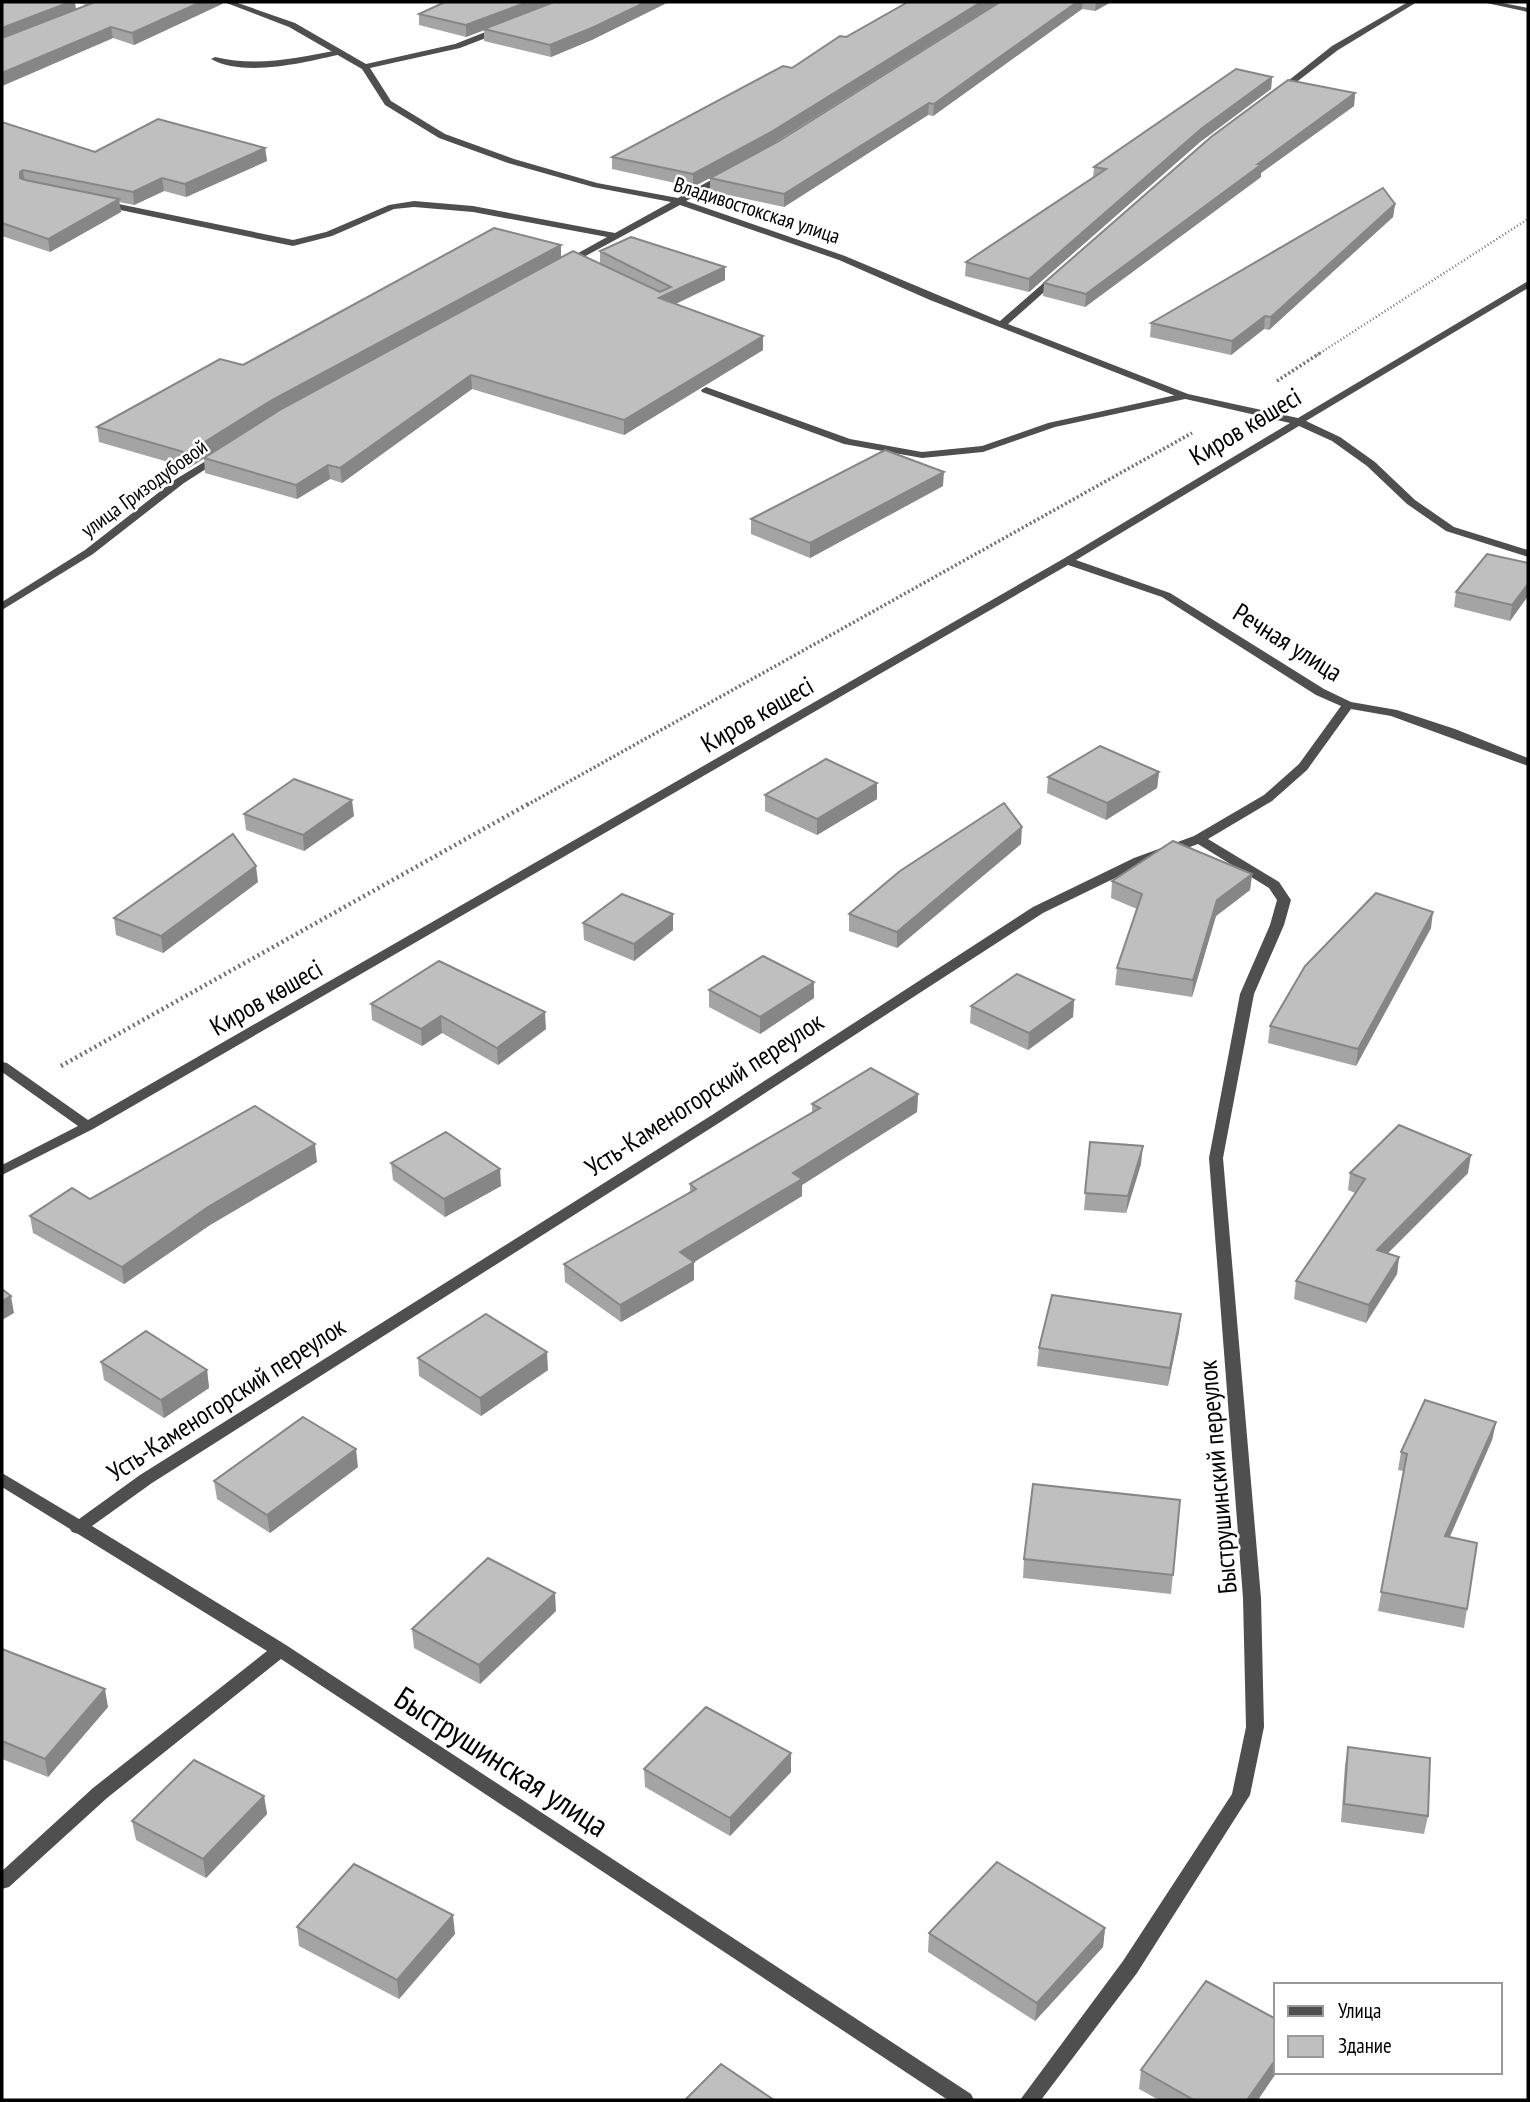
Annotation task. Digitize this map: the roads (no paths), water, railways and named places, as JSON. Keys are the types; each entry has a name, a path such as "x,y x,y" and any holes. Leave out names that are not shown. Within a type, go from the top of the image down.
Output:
{"street":[{"name":"Владивостокская улица","path":"228,2 292,25 365,67 388,103 442,136 511,161 596,185 678,201 842,258 1185,396 1297,421 1336,439 1371,464 1411,502 1450,529 1528,554"},
{"path":"1270,97 1335,48 1413,2"},
{"path":"1486,2 1528,10"},
{"path":"365,67 457,46 508,26"},
{"path":"215,59 231,64 259,65 339,52"},
{"path":"552,271 739,169"},
{"path":"93,202 293,243 329,234 392,207 414,204 473,209 616,236"},
{"path":"576,258 589,265"},
{"path":"1003,323 1063,270"},
{"name":"Киров көшесі","path":"2,1171 88,1126 1068,561 1528,284"},
{"path":"706,390 848,442 922,454 984,449 1052,425 1185,396"},
{"name":"улица Гризодубовой","path":"2,607 89,552 180,481 235,446"},
{"name":"Речная улица","path":"1068,561 1166,595 1320,692 1348,705 1393,713 1528,762"},
{"name":"Усть-Каменогорский переулок","path":"78,1528 146,1479 717,1118 1038,909 1139,861 1199,839 1268,798 1303,766 1348,705"},
{"name":"Быструшинский переулок","path":"1030,2100 1130,1967 1241,1795 1255,1727 1252,1598 1216,1158 1247,994 1277,925 1284,900 1275,885 1199,839"},
{"path":"2,1066 88,1126"},
{"name":"Быструшинская улица","path":"2,1479 280,1650 964,2100"},
{"path":"2,1882 100,1793 280,1650"}]}
